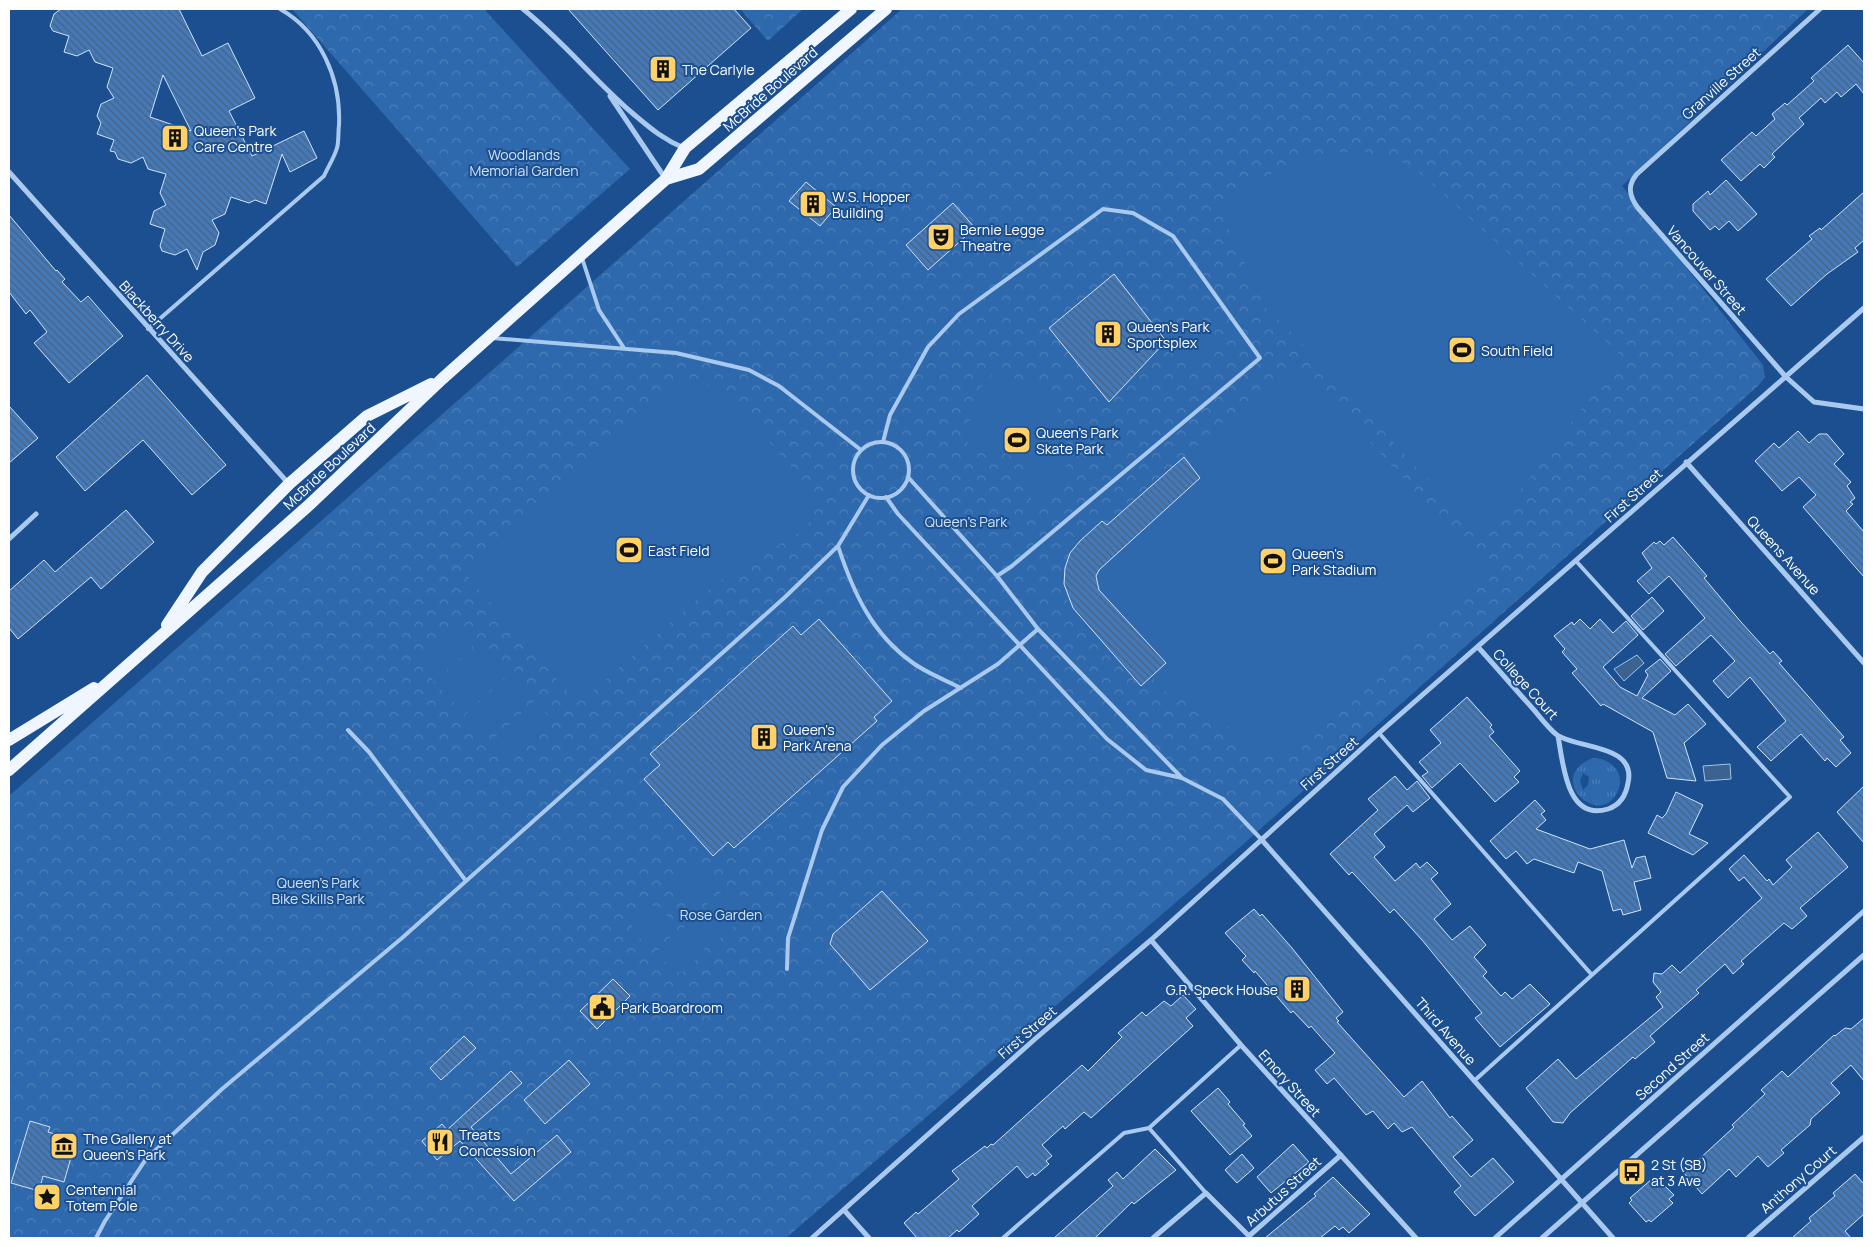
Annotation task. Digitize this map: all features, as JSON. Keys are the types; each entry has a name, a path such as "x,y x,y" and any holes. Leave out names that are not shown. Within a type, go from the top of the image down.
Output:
{"main road":[{"name":"McBride Boulevard","path":"9,770 308,506 442,378 666,179 685,148 851,9"},
{"name":"McBride Boulevard","path":"666,179 699,169 886,9"},
{"path":"159,639 202,572 289,484 367,416 442,378"},
{"path":"9,740 121,671"}],"street":[{"path":"523,9 537,20 606,90 664,140 685,148"},
{"name":"Granville Street","path":"1637,174 1820,9"},
{"path":"606,90 666,179"},
{"name":"Blackberry Drive","path":"9,172 289,484"},
{"name":"Vancouver Street","path":"1637,174 1630,185 1633,201 1638,208 1786,377"},
{"name":"First Street","path":"812,1238 1035,1039 1151,940 1378,733 1478,648 1686,462 1864,308"},
{"path":"1786,377 1814,402 1864,409"},
{"name":"Queens Avenue","path":"1686,462 1864,663"},
{"path":"9,539 36,514"},
{"name":"College Court","path":"1478,648 1558,736 1570,792 1576,801 1586,808 1599,810 1610,808 1619,802 1626,792 1629,780 1628,770 1621,759 1611,751 1558,736"},
{"name":"Third Avenue","path":"1261,839 1613,1238"},
{"name":"Second Street","path":"1495,1238 1864,911"},
{"name":"Emory Street","path":"1151,940 1241,1045 1416,1238"},
{"path":"1542,1238 1864,955"},
{"name":"Anthony Court","path":"1748,1238 1864,1137"},
{"name":"Arbutus Street","path":"1206,1193 1249,1236 1341,1155"},
{"path":"1153,1238 1206,1193"},
{"path":"844,1210 869,1238"}],"lane":[{"path":"148,328 324,176 338,147 340,110 332,71 317,42 292,16 280,9"},
{"path":"883,442 890,415 928,347 959,314 1103,209 1132,213 1173,236 1260,358 1012,566 997,576"},
{"path":"581,255 599,310 624,348"},
{"path":"487,338 676,353 749,370 779,386 861,450"},
{"path":"883,442 893,445 900,450 908,467 908,477 900,490 886,497 869,495 858,485 853,471 857,456 861,450 875,443 883,442"},
{"path":"908,477 997,576 1038,629 1182,778"},
{"path":"96,1238 105,1220 146,1159 222,1089 358,976 784,598 838,546 869,495"},
{"path":"886,497 898,514 1107,740 1146,770 1182,778 1223,799 1261,839"},
{"path":"838,546 849,582 858,602 874,625 896,650 915,664 961,688"},
{"path":"1474,1081 1790,797 1576,561"},
{"path":"787,969 788,938 822,830 843,786 882,745 924,711 998,664 1038,629"},
{"path":"348,730 369,752 466,881"},
{"path":"1378,733 1592,976"},
{"path":"1003,1238 1124,1133 1149,1128 1241,1045"},
{"path":"1149,1128 1206,1193"}],"green space":[{"name":"Woodlands Memorial Garden","path":"292,9 484,9 630,169 517,267"},
{"path":"740,9 803,9 768,41"},
{"name":"Queen's Park","path":"902,9 1808,9 1622,186 1763,365 1765,377 1759,385 1239,848 786,1238 9,1238 9,796"},
{"name":"South Field","path":"1360,151 1411,165 1622,356 1483,539 1303,344 1267,309 1222,216 1227,200 1276,171 1319,154"},
{"path":"1196,325 1217,349 1193,370 1172,345"},
{"name":"Queen's Park Stadium","path":"1294,360 1492,575 1293,752 1257,754 1224,723 1213,723 1186,692 1175,702 1152,677 1141,686 1089,630 1072,608 1065,593 1064,576 1070,554 1084,536 1102,521 1107,525"},
{"name":"Queen's Park Skate Park","path":"998,373 1046,389 1053,394 1070,451 1066,468 1079,474 1031,510 1032,501 1029,487 1025,471 1019,461 1011,456 975,449 967,442 965,424 971,419 974,403 981,388 993,374"},
{"name":"East Field","path":"691,379 728,395 816,495 816,508 806,528 712,586 585,698 572,697 464,572 676,381"},
{"path":"459,621 478,641 435,682 416,661"},
{"path":"484,647 503,667 459,708 440,688"},
{"path":"509,675 528,695 484,736 465,715"},
{"path":"534,701 553,721 510,762 491,742"},
{"path":"1593,758 1605,760 1615,767 1620,778 1620,784 1618,791 1610,802 1599,805 1589,803 1580,797 1574,787 1573,777 1579,767","holes":["1583,773 1589,777 1588,785 1583,790 1580,781"]},
{"name":"Rose Garden","path":"694,866 701,866 717,883 716,891 699,906 691,907 675,889 676,882"},
{"name":"Rose Garden","path":"726,888 734,889 749,905 748,913 717,941 710,941 694,924 694,916"},
{"name":"Rose Garden","path":"650,906 658,906 673,923 672,930 650,950 632,929 632,922"},
{"name":"Rose Garden","path":"682,927 690,928 705,944 704,952 682,972 674,972 659,955 659,948"}],"shaded area":[{"path":"1637,655 1644,663 1624,681 1614,669"},
{"path":"1730,764 1731,779 1705,781 1703,766"}],"building":[{"name":"Queen's Park Care Centre","path":"61,9 179,9 202,56 228,43 255,98 229,111 252,156 304,131 317,158 290,172 282,154 266,204 255,200 249,203 231,197 225,214 212,220 219,233 215,245 203,252 197,270 187,249 175,255 162,251 160,246 165,229 150,224 154,211 166,205 160,193 166,174 148,169 143,157 131,163 118,159 115,152 110,151 114,140 97,134 101,123 97,116 101,104 114,98 107,87 113,68 95,62 89,50 77,56 64,52 69,36 53,31 50,26 54,14","holes":["163,75 191,131 150,117"]},
{"name":"The Carlyle","path":"568,9 734,9 751,28 658,110"},
{"path":"1848,45 1864,63 1864,94 1856,84 1841,97 1837,92 1825,103 1821,98 1799,118 1804,124 1772,154 1775,157 1764,168 1760,164 1741,181 1721,160 1752,132 1756,136 1775,119 1772,114 1785,103 1787,105 1814,81 1811,78"},
{"path":"1726,180 1757,214 1738,231 1729,221 1719,230 1715,226 1710,230 1693,211 1693,204 1708,191 1710,195"},
{"name":"W.S. Hopper Building","path":"806,182 836,207 820,226 789,201"},
{"path":"1864,192 1864,240 1855,248 1858,252 1827,274 1791,306 1766,279 1812,239 1809,236 1820,228 1821,230"},
{"name":"Bernie Legge Theatre","path":"953,203 975,228 928,270 906,245"},
{"path":"9,215 56,271 65,279 62,282 81,302 88,296 123,336 69,383 34,343 47,332 30,310 26,314 9,292"},
{"name":"Queen's Park Sportsplex","path":"1114,274 1166,341 1109,402 1049,328"},
{"path":"147,375 226,465 192,495 143,440 85,491 56,457"},
{"path":"9,406 38,438 9,463"},
{"path":"1798,431 1809,443 1819,434 1827,434 1844,454 1834,464 1851,482 1847,486 1855,498 1850,502 1853,504 1846,511 1864,532 1864,577 1803,507 1816,495 1799,477 1782,491 1755,461 1774,443 1779,448"},
{"path":"1184,457 1200,478 1099,570 1096,576 1099,590 1166,663 1141,686 1073,608 1064,584 1065,568 1070,553 1080,541 1102,521 1107,525"},
{"path":"126,510 154,542 101,589 91,577 18,639 9,628 9,591 44,560 55,572"},
{"path":"1673,537 1707,576 1704,578 1741,622 1770,654 1773,651 1782,661 1779,663 1844,737 1840,740 1851,753 1836,767 1827,758 1825,761 1801,734 1771,761 1757,747 1786,721 1750,677 1728,698 1713,681 1735,661 1711,635 1676,666 1665,654 1705,618 1669,576 1649,594 1637,581 1652,568 1642,553 1654,542 1656,544 1660,541 1664,545"},
{"path":"1652,597 1664,611 1643,630 1631,616"},
{"name":"Queen's Park Arena","path":"819,619 892,701 874,717 877,721 734,848 728,842 713,856 644,779 660,765 650,754 793,626 801,635"},
{"path":"1580,619 1590,629 1600,619 1613,633 1626,621 1638,635 1603,667 1620,687 1637,696 1648,675 1645,671 1660,659 1671,671 1642,698 1675,715 1688,704 1706,724 1684,743 1696,781 1667,778 1653,732 1603,704 1601,706 1572,673 1577,669 1562,652 1565,649 1554,636 1572,622 1574,625"},
{"path":"1467,697 1492,725 1490,727 1494,732 1489,736 1520,771 1514,777 1519,782 1495,802 1460,763 1432,788 1422,776 1428,772 1419,762 1441,743 1430,730"},
{"path":"1395,776 1407,790 1417,781 1430,798 1413,812 1407,805 1374,834 1385,847 1374,857 1395,881 1416,863 1420,868 1427,862 1438,873 1431,879 1451,904 1434,919 1452,940 1470,926 1486,945 1474,957 1487,972 1483,976 1501,996 1505,992 1512,999 1530,984 1550,1004 1500,1047 1475,1018 1482,1013 1422,940 1394,909 1390,913 1352,872 1349,875 1330,854 1378,810 1368,799"},
{"path":"1864,786 1864,843 1837,812"},
{"path":"1676,792 1703,805 1689,834 1708,843 1693,855 1648,833 1657,815 1662,818 1666,814"},
{"path":"1535,800 1545,811 1541,814 1546,820 1536,829 1590,849 1624,840 1632,868 1636,858 1645,856 1651,878 1634,882 1641,910 1623,915 1621,909 1613,911 1602,871 1578,862 1574,873 1534,859 1527,864 1516,851 1506,859 1490,841"},
{"path":"1818,832 1848,867 1800,908 1807,916 1792,929 1784,923 1741,961 1744,964 1733,974 1725,964 1696,990 1699,993 1650,1036 1655,1042 1635,1059 1633,1057 1570,1113 1563,1123 1553,1122 1526,1088 1558,1059 1576,1079 1663,1007 1656,997 1661,992 1653,982 1654,973 1662,974 1672,965 1680,973 1762,898 1744,877 1739,881 1729,869 1744,855 1767,881 1769,879 1773,885 1792,867 1786,860"},
{"path":"882,891 928,941 870,990 830,944 833,934"},
{"path":"1254,909 1260,916 1262,914 1292,948 1343,1012 1336,1018 1339,1021 1337,1022 1404,1097 1422,1081 1450,1118 1452,1116 1473,1140 1453,1157 1471,1177 1493,1158 1514,1182 1475,1216 1454,1192 1461,1186 1412,1127 1402,1132 1394,1123 1388,1129 1373,1111 1366,1115 1334,1078 1327,1084 1315,1070 1335,1053 1311,1026 1309,1028 1293,1011 1291,1013 1255,971 1254,973 1242,960 1246,956 1225,933"},
{"name":"Park Boardroom","path":"613,979 630,996 597,1029 580,1011"},
{"path":"1183,995 1196,1009 1186,1018 1193,1026 1091,1118 1084,1112 1065,1129 1063,1126 1042,1145 1052,1156 1046,1161 1049,1164 1035,1176 1033,1173 1027,1178 1017,1166 972,1206 979,1214 959,1232 957,1230 948,1238 917,1238 904,1223 916,1212 918,1214 959,1179 952,1171 985,1146 987,1148 991,1144 993,1145 1082,1065 1088,1071 1122,1037 1118,1033 1142,1012 1146,1016 1164,1001 1171,1006"},
{"path":"1864,1018 1864,1081 1851,1065 1831,1083 1840,1093 1811,1119 1810,1125 1781,1150 1784,1153 1768,1167 1758,1156 1736,1177 1729,1169 1702,1194 1684,1173 1734,1127 1732,1125 1765,1094 1761,1090 1782,1071 1788,1077 1834,1035 1845,1028 1851,1029"},
{"path":"464,1036 476,1048 441,1080 430,1068"},
{"path":"569,1060 590,1084 545,1124 524,1100"},
{"path":"511,1071 522,1083 471,1127 511,1174 557,1135 571,1152 514,1201 460,1141 437,1160 422,1141 442,1124 447,1130"},
{"path":"1218,1088 1230,1102 1228,1104 1245,1124 1243,1125 1252,1136 1230,1155 1191,1111"},
{"path":"30,1121 50,1127 48,1132 76,1140 64,1182 43,1176 39,1191 11,1183"},
{"path":"1293,1144 1309,1162 1271,1193 1257,1177"},
{"path":"1155,1149 1176,1170 1134,1204 1132,1202 1095,1238 1054,1238 1113,1186 1108,1180 1117,1172 1123,1179"},
{"path":"1242,1154 1254,1168 1237,1183 1225,1170"},
{"path":"1855,1174 1864,1184 1864,1214 1845,1231 1851,1238 1792,1238 1811,1221 1809,1218 1835,1196 1833,1193"},
{"path":"1333,1177 1370,1214 1349,1233 1343,1227 1339,1230 1335,1226 1320,1238 1265,1238 1316,1196 1314,1194"},
{"path":"1657,1178 1674,1195 1669,1199 1673,1203 1651,1222 1649,1220 1646,1222 1629,1203 1632,1200 1630,1198 1652,1179 1653,1181"}],"place":[{"name":"The Carlyle","path":"663,69"},
{"name":"Queen's Park Care Centre","path":"175,138"},
{"name":"W.S. Hopper Building","path":"813,204"},
{"name":"Bernie Legge Theatre","path":"941,237"},
{"name":"Queen's Park Sportsplex","path":"1108,334"},
{"name":"South Field","path":"1462,350"},
{"name":"Queen's Park Skate Park","path":"1017,440"},
{"name":"East Field","path":"629,550"},
{"name":"Queen's Park Stadium","path":"1273,561"},
{"name":"Queen's Park Arena","path":"764,737"},
{"name":"G.R. Speck House","path":"1297,989"},
{"name":"Park Boardroom","path":"602,1007"},
{"name":"Treats Concession","path":"440,1142"},
{"name":"The Gallery at Queen's Park","path":"64,1146"},
{"name":"2 St (SB) at 3 Ave","path":"1632,1172"},
{"name":"Centennial Totem Pole","path":"47,1197"}],"park label":[{"name":"Queen's Park Bike Skills Park","path":"318,890"}]}
